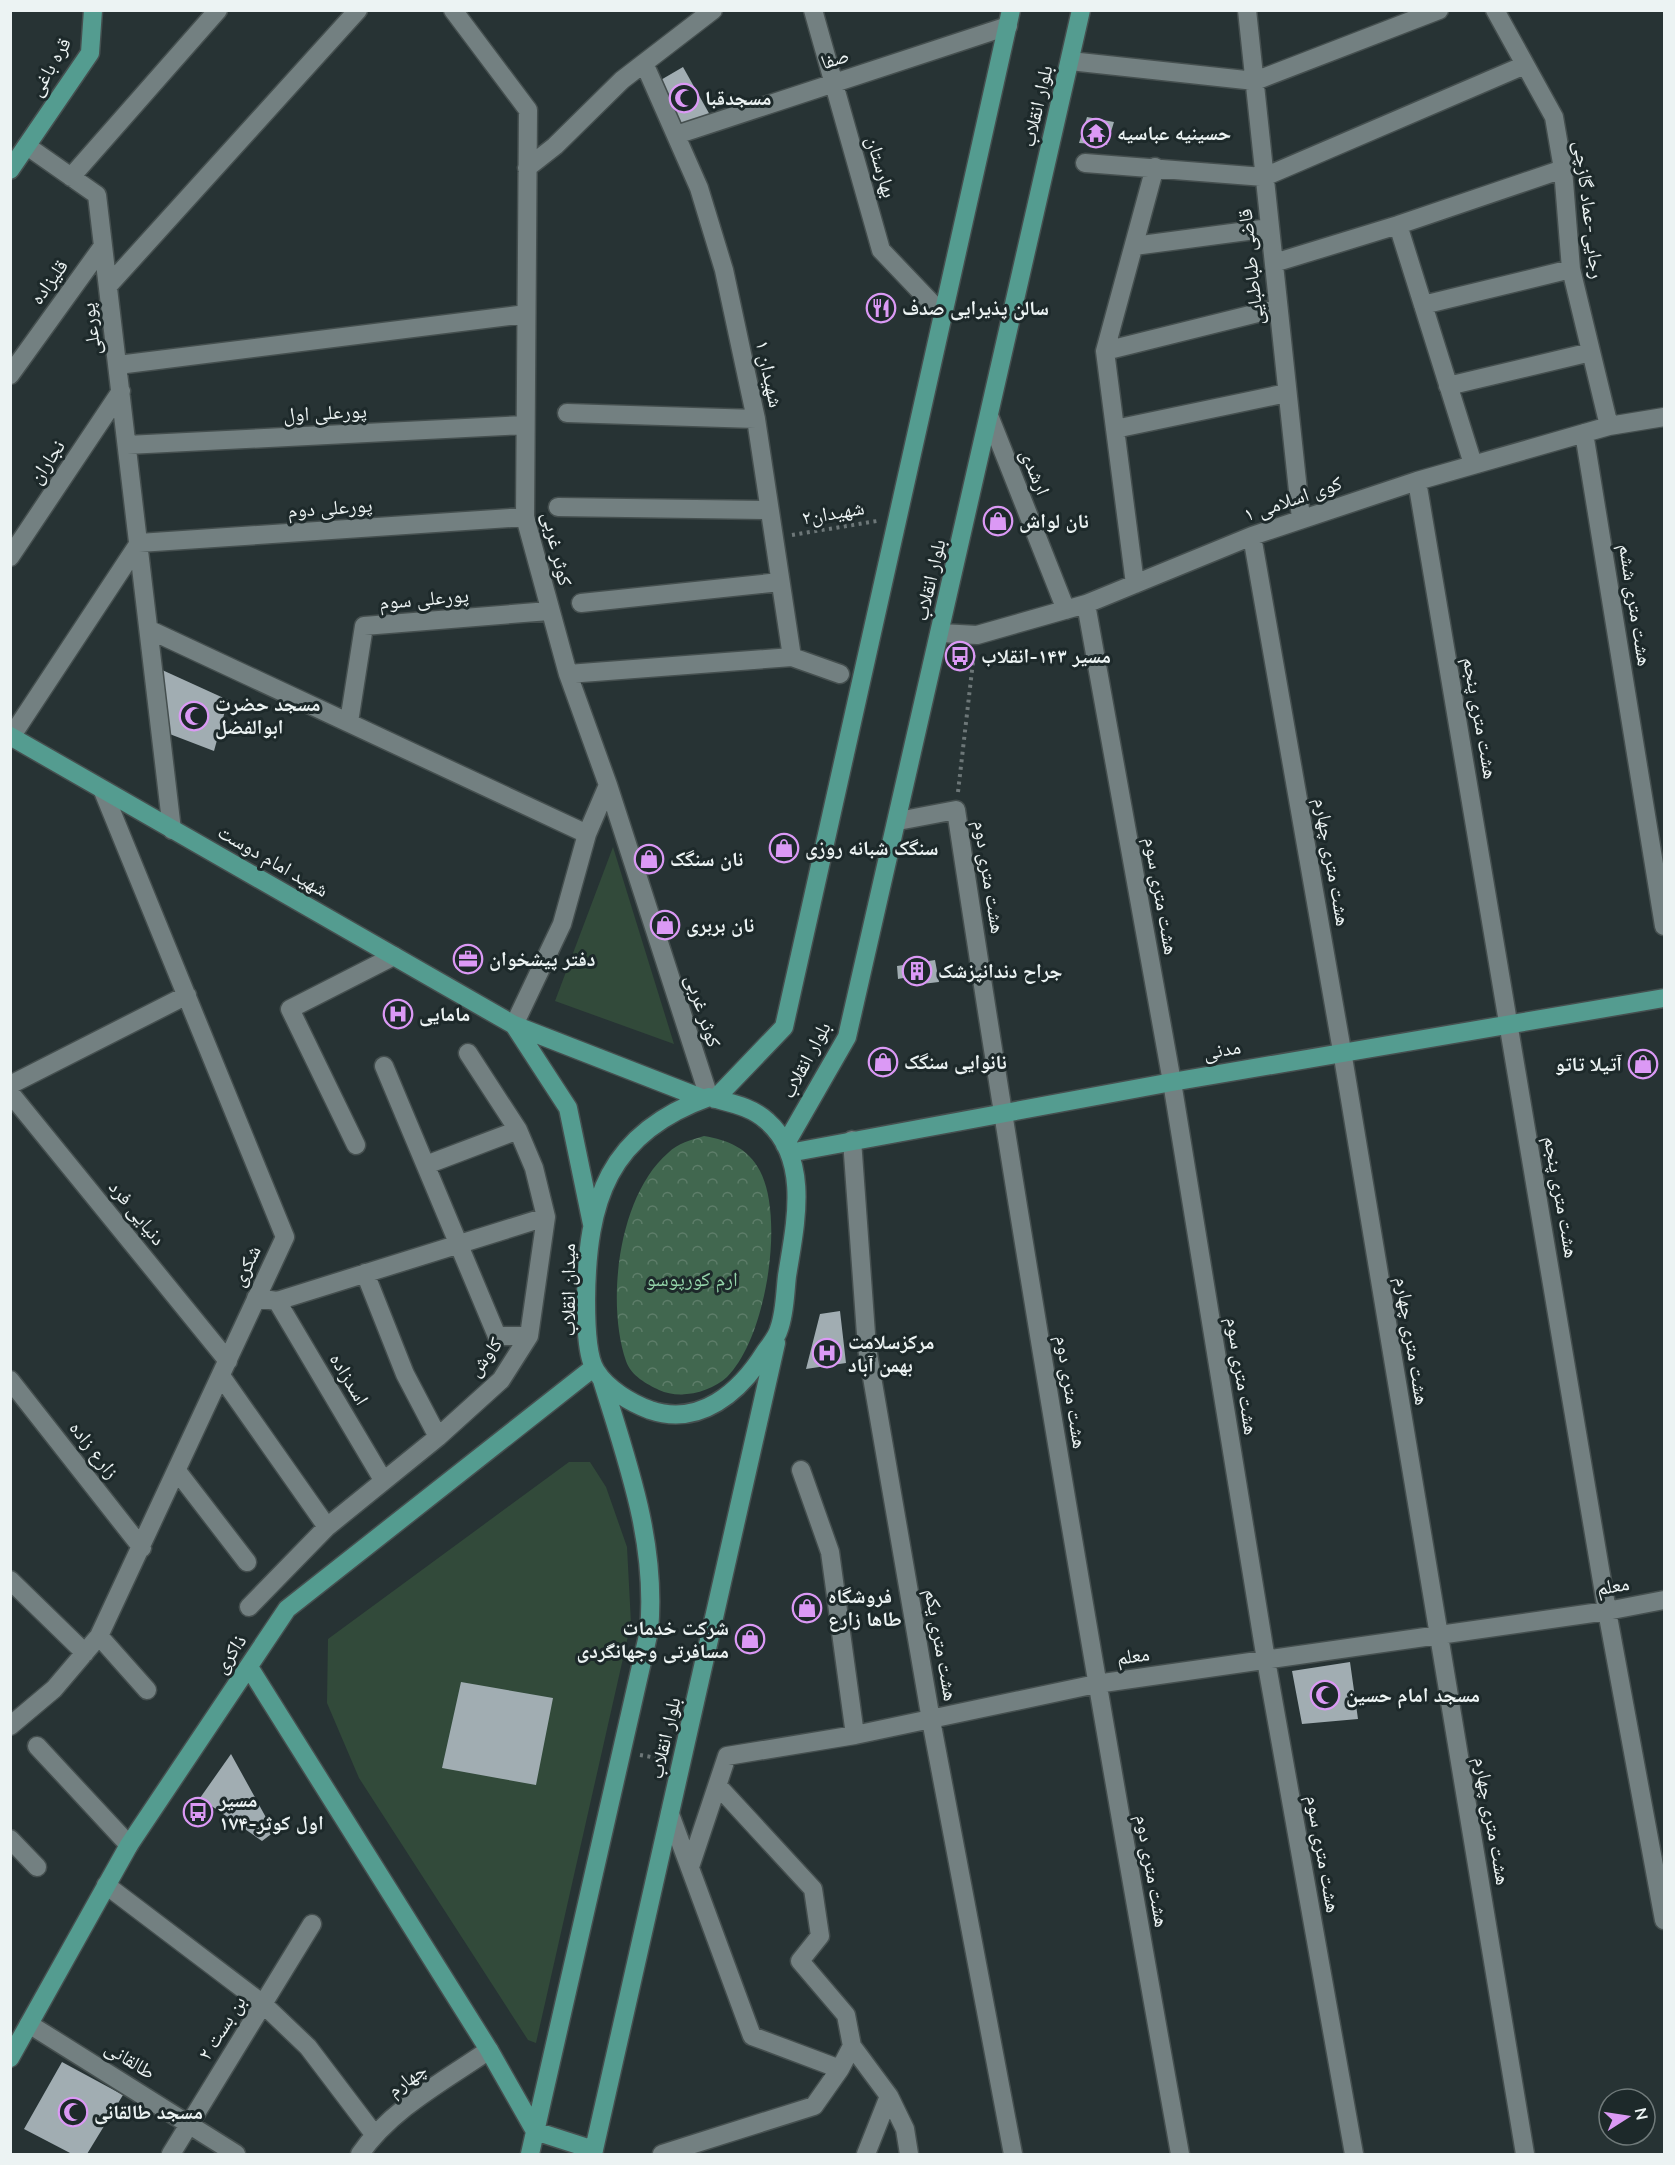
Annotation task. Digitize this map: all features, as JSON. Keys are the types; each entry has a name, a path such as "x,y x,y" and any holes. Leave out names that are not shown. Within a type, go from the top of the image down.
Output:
{"main road":[{"name":"قره باغی","path":"10,170 90,53 93,10"},
{"name":"بلوار انقلاب","path":"787,1149 847,1037 1082,10"},
{"name":"بلوار انقلاب","path":"709,1099 784,1027 1009,18"},
{"name":"شهید امام دوست","path":"11,737 514,1025 709,1099"},
{"name":"مدنی","path":"787,1149 852,1140 1342,1051 1665,998"},
{"path":"514,1025 568,1108 592,1224"},
{"path":"598,1374 636,1405 662,1414 692,1413 720,1402 751,1375 779,1330 797,1195 795,1168 787,1149 767,1121 741,1106 709,1099"},
{"name":"میدان انقلاب","path":"598,1374 586,1325 587,1271 592,1224 617,1159 646,1128 676,1110 709,1099"},
{"name":"بلوار انقلاب","path":"593,2152 779,1330"},
{"name":"بلوار انقلاب","path":"530,2154 649,1631 652,1594 650,1556 632,1479 598,1374"},
{"name":"ذاکری","path":"10,2058 129,1845 287,1609 598,1374"},
{"path":"249,1667 489,2050 536,2131 593,2152"}],"street":[{"path":"71,177 218,10"},
{"path":"108,286 358,10"},
{"name":"کوثر غربی","path":"453,10 528,110 525,517 568,674 608,785 709,1099"},
{"path":"527,168 555,146 622,80 713,10"},
{"name":"بهارستان","path":"813,10 881,250 943,315"},
{"name":"قاضی طباطبایی","path":"1247,10 1300,519"},
{"path":"1070,61 1254,81 1439,10"},
{"name":"رجایی-عماد گازچی","path":"1495,10 1554,117 1563,169 1571,269 1610,426"},
{"name":"صفا","path":"676,135 834,83 1009,18"},
{"name":"شهیدان ۱","path":"644,63 699,188 724,270 756,419 792,657"},
{"path":"1085,163 1264,177 1525,65"},
{"name":"پورعلی","path":"27,146 97,195 172,830"},
{"path":"1135,584 1105,351 1155,167"},
{"path":"1274,263 1398,225 1563,169"},
{"path":"1398,225 1473,464"},
{"path":"1134,246 1269,228"},
{"name":"قلیزاده","path":"10,375 103,246"},
{"path":"1423,305 1571,269"},
{"path":"1105,351 1278,308"},
{"path":"117,365 526,314"},
{"path":"1448,386 1591,352"},
{"name":"نجاران","path":"10,557 121,392"},
{"path":"1115,429 1287,393"},
{"path":"567,413 756,419"},
{"name":"کوی اسلامی ۱","path":"941,633 977,635 1086,604 1252,536 1417,481 1610,426 1665,417"},
{"name":"ارشدی","path":"990,418 1066,609"},
{"name":"پورعلی اول","path":"127,445 525,425"},
{"name":"هشت متری ششم","path":"1584,433 1665,926"},
{"name":"هشت متری پنجم","path":"1417,481 1608,1611 1665,1920"},
{"path":"558,507 769,510"},
{"name":"پورعلی دوم","path":"139,543 525,517"},
{"name":"هشت متری چهارم","path":"1252,536 1342,1051 1525,2154"},
{"path":"11,737 139,543"},
{"path":"581,603 780,582"},
{"name":"هشت متری سوم","path":"1086,604 1172,1082 1266,1660 1354,2154"},
{"name":"پورعلی سوم","path":"348,722 364,626 549,611"},
{"path":"150,630 587,834"},
{"path":"568,674 792,657 840,674"},
{"path":"514,1025 562,924 587,834 608,785"},
{"name":"شکری","path":"12,1722 54,1689 99,1636 285,1237 103,791"},
{"path":"898,821 956,810"},
{"name":"هشت متری دوم","path":"956,810 1001,1113 1096,1684 1180,2154"},
{"path":"356,1145 290,1009 394,956"},
{"path":"10,1085 187,995"},
{"name":"کاوش","path":"249,1607 327,1527 438,1437 501,1380 529,1336 546,1217 534,1168 518,1130 468,1053"},
{"path":"384,1066 497,1336 529,1336"},
{"name":"دنیایی فرد","path":"10,1093 225,1368 327,1527"},
{"path":"426,1165 518,1130"},
{"name":"هشت متری یکم","path":"852,1140 867,1348 931,1720 1013,2154"},
{"path":"256,1298 277,1300 546,1217"},
{"path":"365,1273 405,1374 438,1437"},
{"name":"اسدزاده","path":"277,1300 383,1480"},
{"name":"زارع زاده","path":"10,1380 142,1548"},
{"path":"801,1470 830,1552 855,1735"},
{"path":"177,1471 247,1563"},
{"path":"10,1580 85,1653"},
{"name":"معلم","path":"690,1867 727,1756 855,1735 1096,1684 1608,1611 1665,1600"},
{"path":"99,1636 147,1690"},
{"path":"37,1746 129,1845"},
{"path":"718,1786 813,1889 820,1936 800,1961 846,2015 852,2046 889,2096 905,2129 909,2154"},
{"path":"670,1814 752,2036 840,2069"},
{"path":"10,1839 37,1867"},
{"path":"106,1886 264,2004 308,2046 375,2134"},
{"name":"بن بست ۲","path":"171,2154 312,1924"},
{"name":"طالقانی","path":"29,2024 236,2154"},
{"path":"662,2154 814,2106 840,2069 852,2046"},
{"name":"چهارم","path":"360,2154 375,2134 411,2104 489,2050"},
{"path":"866,2154 889,2096"}],"path":[{"name":"شهیدان۲","path":"774,539 898,518"},
{"name":"هشت متری دوم","path":"956,810 977,635"},
{"path":"622,1751 682,1763"}],"green space":[{"path":"613,847 674,1044 555,1001"},
{"name":"ارم کورپوسو","path":"704,1136 736,1146 750,1156 760,1171 767,1192 771,1218 768,1277 752,1335 741,1359 727,1377 713,1387 695,1393 667,1393 640,1379 626,1361 617,1310 617,1281 621,1251 627,1222 651,1172 676,1147"},
{"path":"569,1462 590,1462 606,1487 627,1547 631,1623 536,2043 528,2040 359,1778 327,1703 328,1639"}],"building":[{"name":"مسجدقبا","path":"683,67 710,115 679,126 659,81"},
{"name":"حسینیه عباسیه","path":"1087,117 1114,122 1107,145 1079,143"},
{"name":"نان لواش","path":"1001,510 1009,529 990,534 989,513"},
{"name":"مسجد حضرت ابوالفضل","path":"160,669 228,700 214,751 167,733"},
{"name":"جراح دندانپزشک","path":"935,960 939,982 922,984 920,975 898,979 897,966"},
{"path":"840,1311 846,1363 806,1369 820,1314"},
{"name":"مسجد امام حسین","path":"1350,1662 1358,1719 1302,1724 1292,1671"},
{"path":"461,1682 553,1698 536,1785 442,1768"},
{"path":"231,1754 274,1832 262,1841 200,1798"},
{"name":"مسجد طالقانی","path":"62,2062 123,2095 87,2154 72,2154 24,2129"}],"place":[{"name":"مسجدقبا","path":"684,98"},
{"name":"حسینیه عباسیه","path":"1096,133"},
{"name":"سالن پذیرایی صدف","path":"881,308"},
{"name":"نان لواش","path":"998,521"},
{"name":"مسیر ۱۴۳-انقلاب","path":"960,656"},
{"name":"مسجد حضرت ابوالفضل","path":"194,716"},
{"name":"سنگک شبانه روزی","path":"784,848"},
{"name":"نان سنگک","path":"649,859"},
{"name":"نان بربری","path":"665,925"},
{"name":"دفتر پیشخوان","path":"468,959"},
{"name":"جراح دندانپزشک","path":"917,971"},
{"name":"مامایی","path":"398,1014"},
{"name":"نانوایی سنگک","path":"883,1062"},
{"name":"آتیلا تاتو","path":"1643,1064"},
{"name":"مرکزسلامت بهمن آباد","path":"827,1353"},
{"name":"فروشگاه طاها زارع","path":"807,1608"},
{"name":"شرکت خدمات مسافرتی وجهانگردی","path":"750,1639"},
{"name":"مسجد امام حسین","path":"1325,1695"},
{"name":"مسیر ۱۷۴-اول کوثر","path":"198,1812"},
{"name":"مسجد طالقانی","path":"73,2112"}]}
